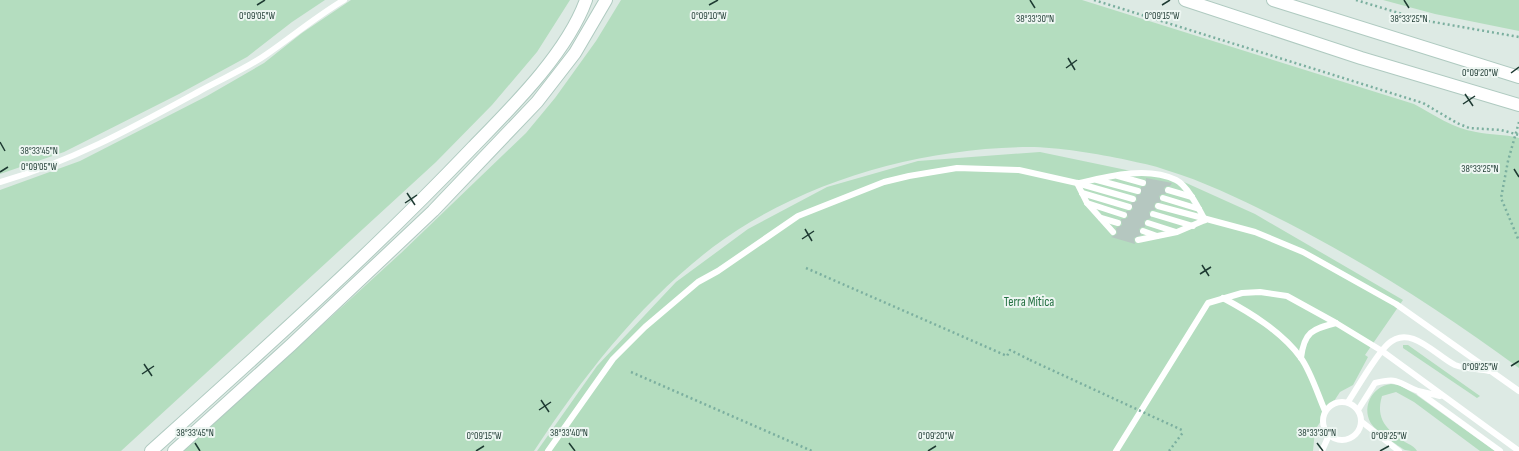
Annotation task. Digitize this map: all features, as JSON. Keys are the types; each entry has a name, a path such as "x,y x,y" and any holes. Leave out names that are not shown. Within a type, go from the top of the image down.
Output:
{"main road":[{"path":"151,451 281,334 433,189 526,92 562,44 575,23 586,0"},
{"path":"174,451 291,345 433,211 538,102 575,53 606,0"},
{"path":"1185,0 1361,58 1519,106"},
{"path":"1273,0 1519,77"}],"lane":[{"path":"0,182 43,169 90,149 131,128 266,55 306,24 344,0"},
{"path":"548,451 613,359 645,327 698,282 718,271 798,216 884,182 957,168 1019,170 1078,183 1133,199"},
{"path":"1078,183 1115,175 1144,172 1177,180 1192,197 1205,220"},
{"path":"1115,175 1143,183"},
{"path":"1095,179 1138,191"},
{"path":"1078,183 1087,203 1113,232"},
{"path":"1168,190 1192,197"},
{"path":"1082,193 1129,207"},
{"path":"1163,198 1199,209"},
{"path":"1087,203 1124,215"},
{"path":"1158,206 1205,220 1255,232 1303,252 1396,304 1519,391"},
{"path":"1153,214 1193,226"},
{"path":"1100,218 1118,223"},
{"path":"1138,240 1177,232 1205,220"},
{"path":"1148,223 1177,232"},
{"path":"1143,231 1158,236"},
{"path":"1116,451 1208,303 1242,293 1260,292 1287,296 1336,322 1382,352 1519,451"},
{"path":"1223,298 1243,309 1276,332 1302,358 1325,411 1323,424 1329,435 1340,441 1346,440 1357,434 1362,422"},
{"path":"1302,358 1303,346 1309,332 1320,326 1336,322"},
{"path":"1348,402 1388,343 1397,338 1409,336 1456,365 1492,372"},
{"path":"1358,410 1375,383 1390,379 1404,383 1417,390 1500,451"},
{"path":"1417,390 1444,397"},
{"path":"1325,411 1335,403 1348,402 1358,410 1362,422 1399,451"},
{"path":"1322,451 1329,435"}],"path":[{"path":"1094,0 1423,103 1457,123 1469,128 1501,130 1517,134"},
{"path":"1356,0 1422,20 1519,37"},
{"path":"1519,122 1501,198 1519,241"},
{"path":"806,268 1007,356 1010,350 1184,431 1169,451"},
{"path":"631,372 812,451"}],"green space":[{"path":"0,0 325,0 292,22 247,57 179,94 64,152 0,174"},
{"path":"351,0 570,0 537,52 492,105 436,162 121,451 0,451 0,190 80,161 207,96 264,63 302,33"},
{"path":"621,0 1082,0 1414,104 1460,128 1482,133 1519,138 1519,368 1464,328 1377,273 1288,223 1213,187 1156,167 1091,153 1040,147 988,149 946,154 904,162 863,173 823,187 784,204 747,224 713,247 686,269 637,316 593,368 534,451 184,451 401,253 526,133 555,98 596,41"},
{"path":"1383,0 1519,0 1519,31 1435,14"},
{"name":"Terra Mítica","path":"1040,152 1184,182 1255,214 1403,300 1365,355 1368,357 1353,385 1340,392 1315,430 1313,451 537,451 597,366 676,282 748,229 827,187 918,161"},
{"path":"1403,345 1408,345 1480,396 1477,398 1403,348"},
{"path":"1391,384 1399,385 1415,394 1495,451 1480,451 1414,402 1396,392 1382,396 1380,411 1384,423 1393,433 1417,451 1405,450 1376,429 1369,420 1368,406 1373,394 1378,389"}],"building":[{"path":"1146,178 1172,183 1170,186 1164,188 1166,194 1159,196 1161,202 1155,203 1154,207 1156,210 1149,212 1151,218 1144,221 1145,227 1139,229 1141,235 1134,238 1135,244 1111,237 1117,234 1116,228 1122,225 1121,219 1128,217 1126,211 1133,209 1131,203 1137,201 1136,195 1141,194 1141,187 1146,186"}]}
